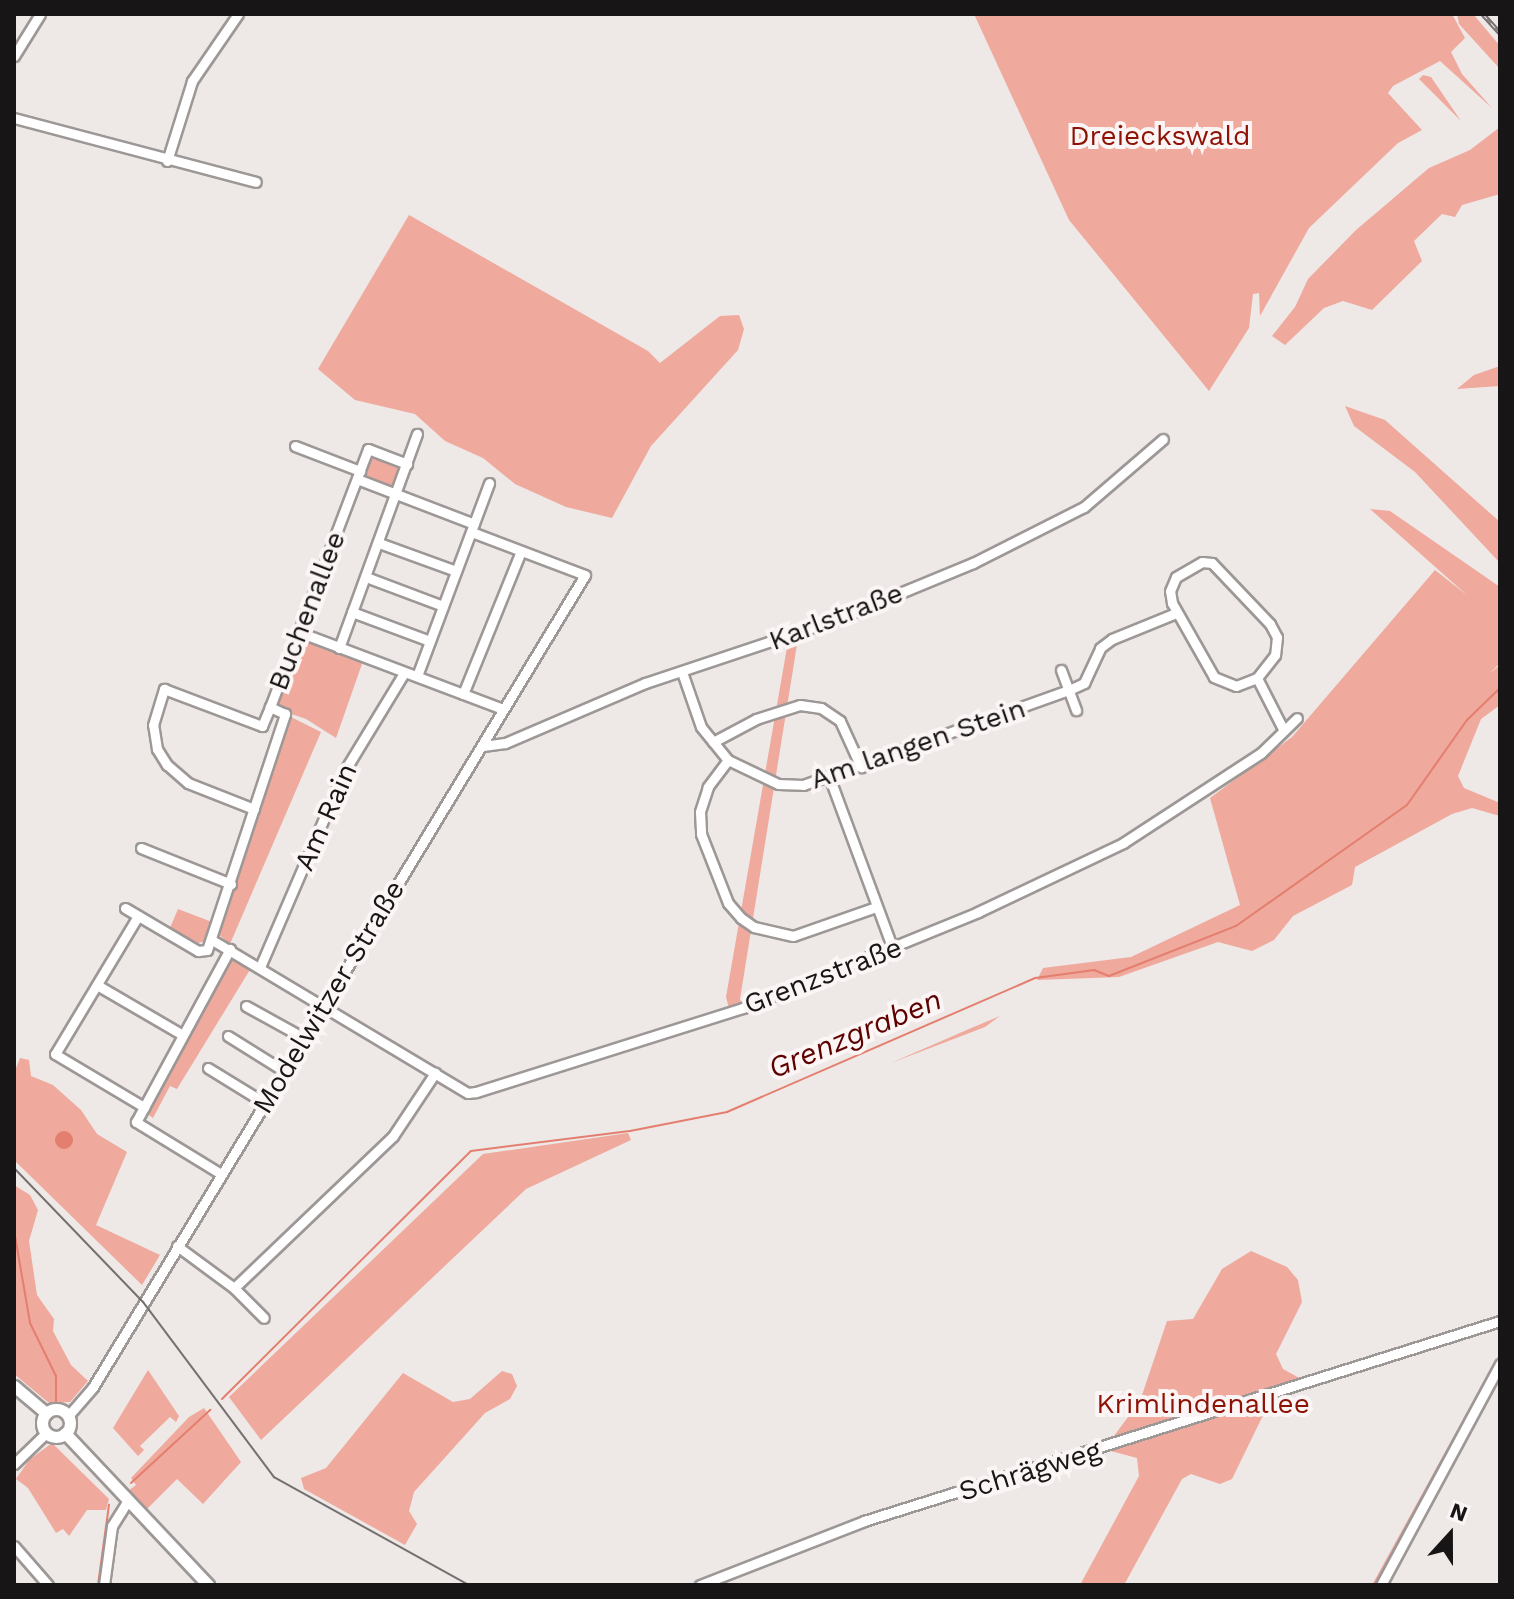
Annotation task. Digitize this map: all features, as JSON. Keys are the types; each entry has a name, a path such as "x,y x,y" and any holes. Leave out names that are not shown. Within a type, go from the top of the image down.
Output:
{"street":[{"path":"14,56 40,14"},
{"path":"167,161 192,81 238,14"},
{"path":"14,118 167,161 256,182"},
{"path":"339,648 417,434"},
{"name":"Karlstraße","path":"483,746 505,743 682,672 837,619 973,563 1084,507 1163,439"},
{"path":"295,446 521,551 463,694"},
{"path":"358,475 368,449 407,464"},
{"name":"Buchenallee","path":"212,940 285,714 270,707 358,475"},
{"path":"417,676 489,483"},
{"path":"379,543 456,571"},
{"name":"Modelwitzer Straße","path":"68,1416 93,1387 585,575 521,551"},
{"path":"1202,562 1220,568 1277,637 1275,655 1257,678 1236,686 1214,677 1176,613 1170,591 1176,577 1202,562"},
{"path":"366,577 443,606"},
{"path":"352,612 430,641"},
{"name":"Am langen Stein","path":"682,672 701,727 728,760 778,784 830,779 1084,683 1100,648 1112,639 1176,613"},
{"path":"299,632 503,709"},
{"path":"1061,670 1076,710"},
{"name":"Am Rain","path":"260,967 345,770 404,673"},
{"path":"1257,678 1284,731"},
{"path":"254,809 178,774 157,749 153,725 164,689 262,726 270,707"},
{"path":"713,742 756,719 800,705 821,708 840,721 861,767"},
{"name":"Grenzstraße","path":"212,940 435,1073 476,1092 743,1008 893,949 1123,843 1261,753 1297,718"},
{"path":"728,760 704,800 701,834 728,903 741,918 774,934 793,936 876,907"},
{"path":"830,779 893,949"},
{"path":"141,848 231,884"},
{"path":"125,908 198,951 207,950 212,940"},
{"path":"138,916 55,1054 144,1107"},
{"path":"221,1174 136,1122 230,949"},
{"path":"97,985 183,1035"},
{"path":"246,1006 304,1038"},
{"path":"228,1036 284,1071"},
{"path":"208,1068 265,1103"},
{"path":"234,1288 393,1136 435,1073"},
{"path":"177,1246 234,1288 264,1318"},
{"name":"Schrägweg","path":"700,1585 864,1521 1500,1321"},
{"path":"1381,1585 1500,1364"},
{"path":"14,1386 46,1413"},
{"path":"46,1413 57,1409 68,1416 65,1433"},
{"path":"46,1413 42,1426 46,1433"},
{"path":"14,1464 46,1433 65,1433 208,1585"},
{"path":"104,1585 112,1526 127,1502"},
{"path":"14,1546 48,1585"}],"green space":[{"name":"Dreieckswald","path":"974,14 1452,14 1465,38 1451,52 1462,74 1492,108 1440,61 1393,86 1388,93 1422,130 1398,143 1309,228 1260,316 1259,293 1253,294 1249,328 1209,391 1069,220"},
{"path":"1457,14 1473,14 1500,46 1500,69 1459,24"},
{"path":"1423,75 1431,77 1461,121 1419,79"},
{"path":"1500,127 1500,194 1462,205 1455,217 1442,214 1414,241 1422,261 1372,310 1343,301 1324,308 1285,345 1272,336 1295,307 1308,279 1356,230 1429,168 1470,150"},
{"path":"409,215 648,351 660,363 720,316 739,315 744,329 738,350 651,446 612,518 566,507 515,484 483,458 445,441 415,414 355,400 318,369"},
{"path":"1500,366 1500,386 1457,389 1474,375"},
{"path":"1345,406 1385,420 1500,522 1500,563 1415,472 1354,426"},
{"path":"382,454 394,459 399,471 394,483 382,488 370,483 365,471 370,459"},
{"path":"1370,509 1390,511 1500,587 1500,663 1489,674 1500,665 1500,705 1481,719 1458,776 1464,788 1500,803 1500,816 1472,808 1452,814 1355,867 1352,885 1293,916 1274,940 1252,951 1218,942 1119,977 1037,980 1043,968 1131,957 1240,905 1210,798 1292,737 1435,570 1468,596"},
{"path":"799,632 740,999 743,1008 730,1012 726,997 789,636"},
{"path":"307,639 363,661 336,738 306,719 274,708 299,642"},
{"path":"291,717 321,732 230,944 217,933"},
{"path":"178,909 212,922 206,941 198,943 170,928"},
{"path":"232,956 251,968 177,1089 170,1086 153,1118 146,1113"},
{"path":"1000,1016 985,1027 891,1063 969,1029"},
{"path":"20,1058 29,1060 31,1076 53,1085 81,1110 97,1134 127,1152 96,1225 160,1255 142,1285 14,1160 14,1073"},
{"path":"628,1133 631,1140 526,1189 261,1440 229,1397 483,1154"},
{"path":"14,1185 30,1195 38,1210 29,1241 37,1295 54,1319 53,1331 71,1365 88,1381 70,1402 49,1403 14,1374"},
{"name":"Krimlindenallee","path":"1251,1251 1287,1267 1298,1280 1302,1302 1276,1354 1283,1369 1303,1380 1301,1389 1271,1399 1232,1479 1220,1484 1191,1474 1182,1479 1124,1585 1080,1585 1139,1476 1137,1458 1107,1450 1108,1444 1140,1401 1167,1321 1193,1319 1222,1269"},
{"path":"1500,1352 1377,1585 1372,1585"},
{"path":"148,1370 179,1416 176,1422 170,1417 140,1446 144,1450 138,1456 113,1428"},
{"path":"502,1371 512,1374 517,1386 510,1399 485,1413 414,1492 409,1511 417,1524 405,1545 304,1489 301,1478 326,1468 403,1373 453,1402 470,1399"},
{"path":"204,1408 241,1462 203,1504 177,1479 146,1510 128,1491 136,1485 131,1478 189,1417"},
{"path":"52,1443 109,1499 106,1510 87,1510 69,1536 63,1529 56,1533 28,1488 16,1479 29,1460"}],"shaded area":[{"path":"64,1131 73,1140 64,1149 55,1140"}],"waterway":[{"name":"Grenzgraben","path":"222,1399 471,1151 630,1131 727,1112 1035,978 1094,970 1109,976 1236,926 1407,805 1467,720 1500,688"},
{"path":"14,1230 30,1323 56,1376 56,1403"},
{"name":"Grenzgraben","path":"131,1483 210,1410"},
{"name":"Grenzgraben","path":"98,1585 109,1505"}],"tram line":[{"path":"14,1168 143,1302 274,1477 469,1585"}],"railway":[{"path":"1483,14 1500,33"}]}
